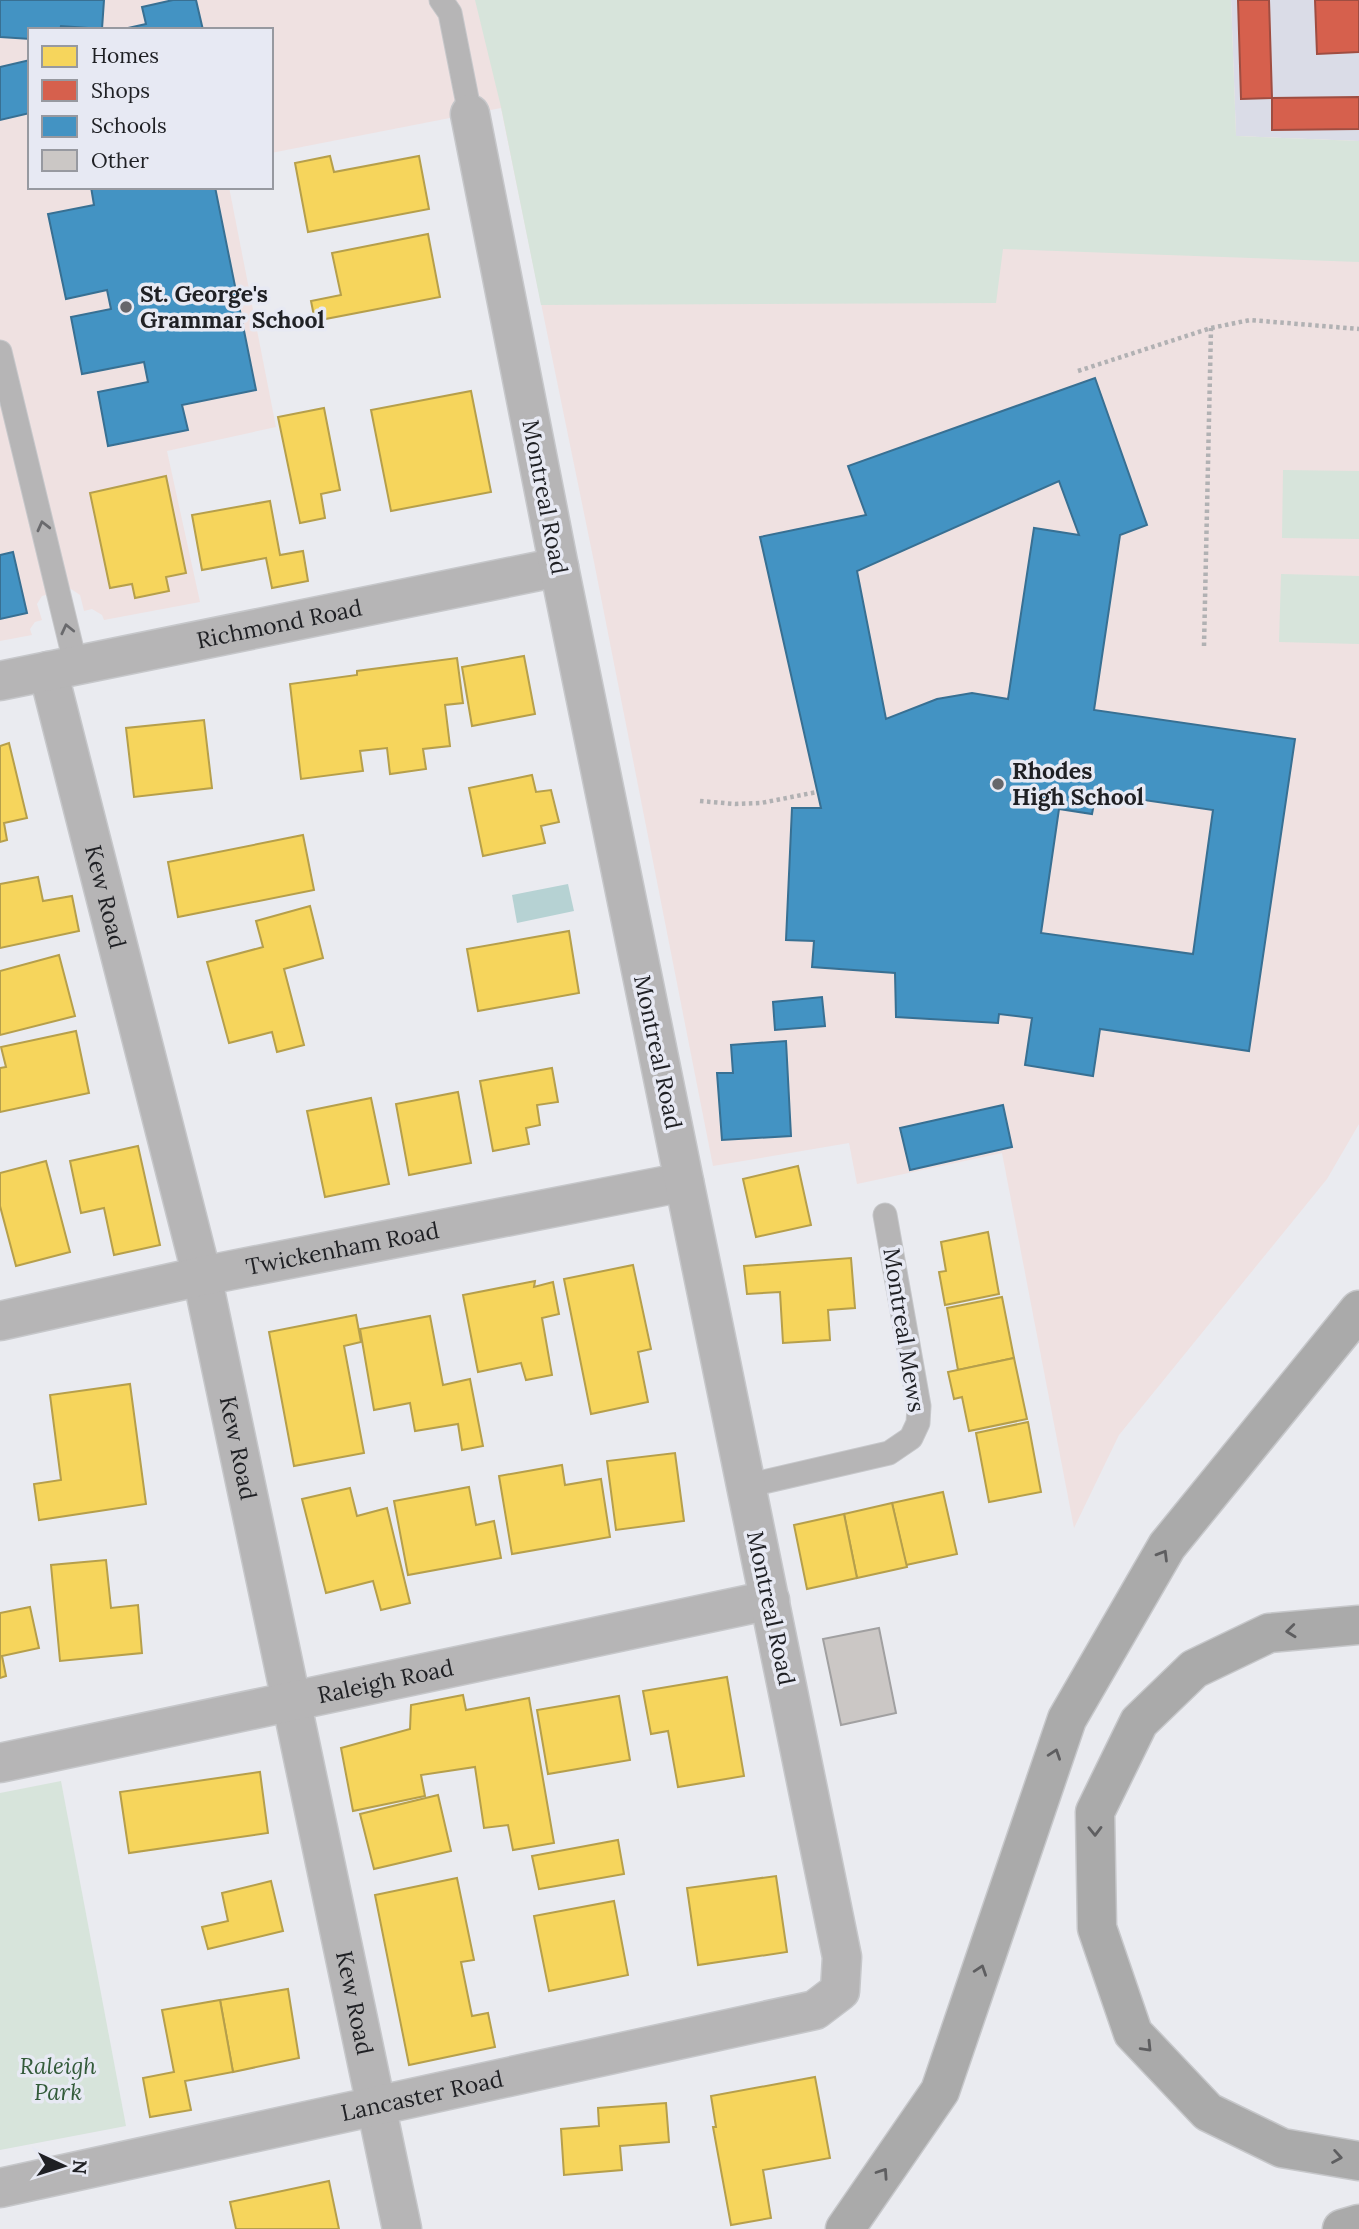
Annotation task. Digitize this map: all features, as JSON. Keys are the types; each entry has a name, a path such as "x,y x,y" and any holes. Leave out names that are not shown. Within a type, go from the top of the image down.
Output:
{"highway":[{"path":"845,2229 940,2091 1068,1719 1167,1546 1359,1310"},
{"path":"1359,1625 1269,1633 1194,1669 1139,1722 1095,1812 1097,1928 1133,2033 1208,2112 1282,2148 1359,2161"},
{"path":"1342,2229 1359,2224"}],"street":[{"name":"Montreal Road","path":"470,114 559,566 842,1957 840,1991"},
{"name":"Richmond Road","path":"0,681 559,566"},
{"name":"Kew Road","path":"62,669 202,1276 402,2229"},
{"name":"Twickenham Road","path":"0,1321 202,1276 684,1182"},
{"name":"Raleigh Road","path":"0,1763 770,1600"},
{"name":"Lancaster Road","path":"0,2188 815,2010 840,1991"}],"lane":[{"path":"440,0 450,13 470,114"},
{"path":"0,352 62,669"},
{"name":"Montreal Mews","path":"746,1486 889,1453 911,1438 918,1423 919,1406 885,1215"}],"path":[{"path":"1078,371 1211,328 1250,320 1359,329"},
{"path":"1204,646 1211,328"},
{"path":"700,801 761,803 817,792"}],"shaded area":[{"name":"Rhodes High School","path":"0,0 1231,0 1236,136 1359,141 1359,1124 1327,1179 1119,1435 1074,1528 1002,1153 857,1184 849,1143 713,1166 501,108 273,153 273,28 28,28 28,189 229,189 276,427 167,451 200,602 104,620 102,615 92,609 84,611 80,595 71,589 42,596 37,604 42,620 35,622 30,629 32,635 0,641"},
{"path":"1231,0 1359,0 1359,141 1236,136"}],"green space":[{"path":"475,0 1231,0 1236,136 1359,141 1359,262 1003,249 996,303 541,305 501,107"},
{"path":"1283,470 1359,471 1359,539 1282,538"},
{"path":"1281,574 1359,576 1359,644 1279,642"},
{"name":"Raleigh Park","path":"61,1781 126,2126 0,2150 0,1793"}],"water":[{"path":"568,884 574,911 517,923 512,895"}],"building: Homes":[{"path":"330,156 334,172 419,156 429,209 308,232 295,163"},
{"path":"428,234 440,297 315,321 311,301 341,295 332,253"},
{"path":"471,391 491,492 391,511 371,410"},
{"path":"324,408 340,490 321,494 325,518 300,523 278,417"},
{"path":"166,476 186,573 166,577 169,591 135,598 132,584 110,588 90,493"},
{"path":"270,501 280,555 303,551 308,581 272,588 266,558 202,570 192,515"},
{"path":"524,656 535,714 472,726 462,667"},
{"path":"457,658 463,703 445,705 450,746 423,749 426,769 390,774 387,748 360,751 363,771 301,779 290,684 357,675 357,671"},
{"path":"204,720 212,788 134,797 126,728"},
{"path":"9,743 27,818 4,823 7,840 0,842 0,746"},
{"path":"532,775 536,792 551,790 559,822 541,826 545,843 483,856 469,788"},
{"path":"303,835 314,890 178,917 168,862"},
{"path":"38,877 43,901 72,896 79,931 0,948 0,884"},
{"path":"310,906 323,958 284,969 304,1045 277,1052 272,1032 229,1043 207,962 263,947 256,921"},
{"path":"569,931 579,993 478,1011 467,949"},
{"path":"59,955 75,1016 0,1035 0,971"},
{"path":"76,1031 89,1093 0,1112 0,1068 6,1067 1,1047"},
{"path":"552,1068 558,1102 537,1105 540,1125 526,1128 529,1144 493,1151 480,1081"},
{"path":"458,1092 471,1163 409,1175 396,1104"},
{"path":"371,1098 389,1184 325,1197 307,1111"},
{"path":"138,1146 160,1245 114,1255 104,1208 81,1213 70,1161"},
{"path":"46,1161 70,1252 16,1266 0,1206 0,1173"},
{"path":"798,1166 811,1225 756,1237 743,1179"},
{"path":"988,1232 999,1294 945,1305 939,1272 946,1271 941,1242"},
{"path":"851,1258 855,1308 828,1310 830,1340 783,1343 780,1292 747,1294 744,1266"},
{"path":"633,1265 651,1349 638,1352 648,1402 591,1414 564,1279"},
{"path":"535,1281 534,1287 553,1282 559,1314 542,1318 552,1375 526,1380 521,1363 478,1372 463,1295"},
{"path":"1002,1297 1014,1358 958,1370 947,1308"},
{"path":"356,1315 361,1342 344,1346 364,1453 294,1466 269,1332"},
{"path":"430,1316 443,1385 470,1379 483,1446 462,1450 458,1424 415,1431 410,1403 374,1410 360,1329"},
{"path":"1014,1358 1027,1419 969,1431 962,1397 954,1399 948,1372"},
{"path":"130,1384 146,1504 39,1520 34,1484 61,1480 50,1395"},
{"path":"1028,1422 1041,1492 989,1502 976,1433"},
{"path":"675,1453 684,1521 616,1530 607,1461"},
{"path":"562,1465 565,1485 601,1479 610,1537 512,1554 499,1476"},
{"path":"469,1487 476,1525 494,1521 501,1558 408,1575 394,1501"},
{"path":"350,1488 357,1516 387,1508 410,1603 381,1610 373,1581 326,1593 302,1499"},
{"path":"943,1492 957,1554 906,1565 892,1503"},
{"path":"892,1503 907,1567 857,1578 844,1514"},
{"path":"844,1514 857,1578 807,1589 794,1525"},
{"path":"106,1560 111,1608 138,1605 142,1653 60,1661 51,1565"},
{"path":"30,1607 39,1648 2,1656 6,1676 0,1678 0,1613"},
{"path":"727,1677 744,1776 678,1787 668,1731 651,1734 643,1691"},
{"path":"463,1695 466,1710 529,1698 554,1843 513,1850 508,1825 484,1828 475,1767 421,1775 425,1796 353,1811 341,1748 410,1729 411,1705"},
{"path":"619,1696 630,1760 548,1774 537,1710"},
{"path":"260,1772 268,1833 129,1853 120,1792"},
{"path":"438,1795 451,1851 374,1869 360,1814"},
{"path":"618,1840 624,1874 539,1889 532,1856"},
{"path":"776,1876 787,1952 698,1965 687,1888"},
{"path":"457,1878 474,1960 461,1962 472,2016 488,2013 495,2047 409,2065 375,1895"},
{"path":"271,1881 283,1931 208,1949 202,1927 228,1921 222,1893"},
{"path":"614,1901 628,1975 549,1991 534,1916"},
{"path":"288,1989 299,2058 233,2072 220,2000"},
{"path":"220,2000 233,2072 185,2081 191,2110 150,2117 143,2078 174,2072 162,2010"},
{"path":"815,2077 830,2158 763,2170 771,2218 731,2225 713,2127 716,2127 711,2096"},
{"path":"666,2103 669,2142 620,2146 622,2170 564,2175 561,2129 599,2126 598,2108"},
{"path":"329,2181 339,2229 236,2229 230,2202"}],"building: Shops":[{"path":"1238,0 1269,0 1272,98 1241,99"},
{"path":"1315,0 1359,0 1359,52 1317,54"},
{"path":"1359,97 1359,129 1272,130 1272,98"}],"building: Schools":[{"path":"0,0 104,0 102,28 28,28 28,39 0,37"},
{"path":"173,0 196,0 203,28 128,28 146,24 142,7"},
{"path":"28,60 28,113 0,120 0,67"},
{"path":"91,189 215,189 256,390 182,405 188,430 108,446 98,392 148,382 144,362 82,374 71,317 111,309 107,290 66,299 48,214 94,205"},
{"name":"Rhodes High School","path":"1095,378 1147,525 1120,535 1094,710 1295,739 1249,1051 1100,1029 1093,1076 1025,1065 1032,1018 999,1014 998,1023 896,1017 895,973 812,967 814,941 786,940 792,808 821,808 760,537 866,515 848,466","holes":["1059,481 1079,535 1034,528 1008,699 972,693 937,699 886,719 857,571","1096,793 1213,810 1193,954 1041,933 1059,809 1092,814"]},
{"path":"13,552 27,613 0,619 0,555"},
{"path":"822,997 825,1026 775,1030 773,1002"},
{"path":"786,1041 791,1136 722,1140 717,1073 733,1073 731,1045"},
{"path":"1003,1105 1012,1147 910,1170 900,1128"}],"building: Other":[{"path":"879,1628 896,1713 841,1725 823,1639"}],"place":[{"name":"St. George's Grammar School","path":"126,307"},
{"name":"Rhodes High School","path":"998,784"}]}
